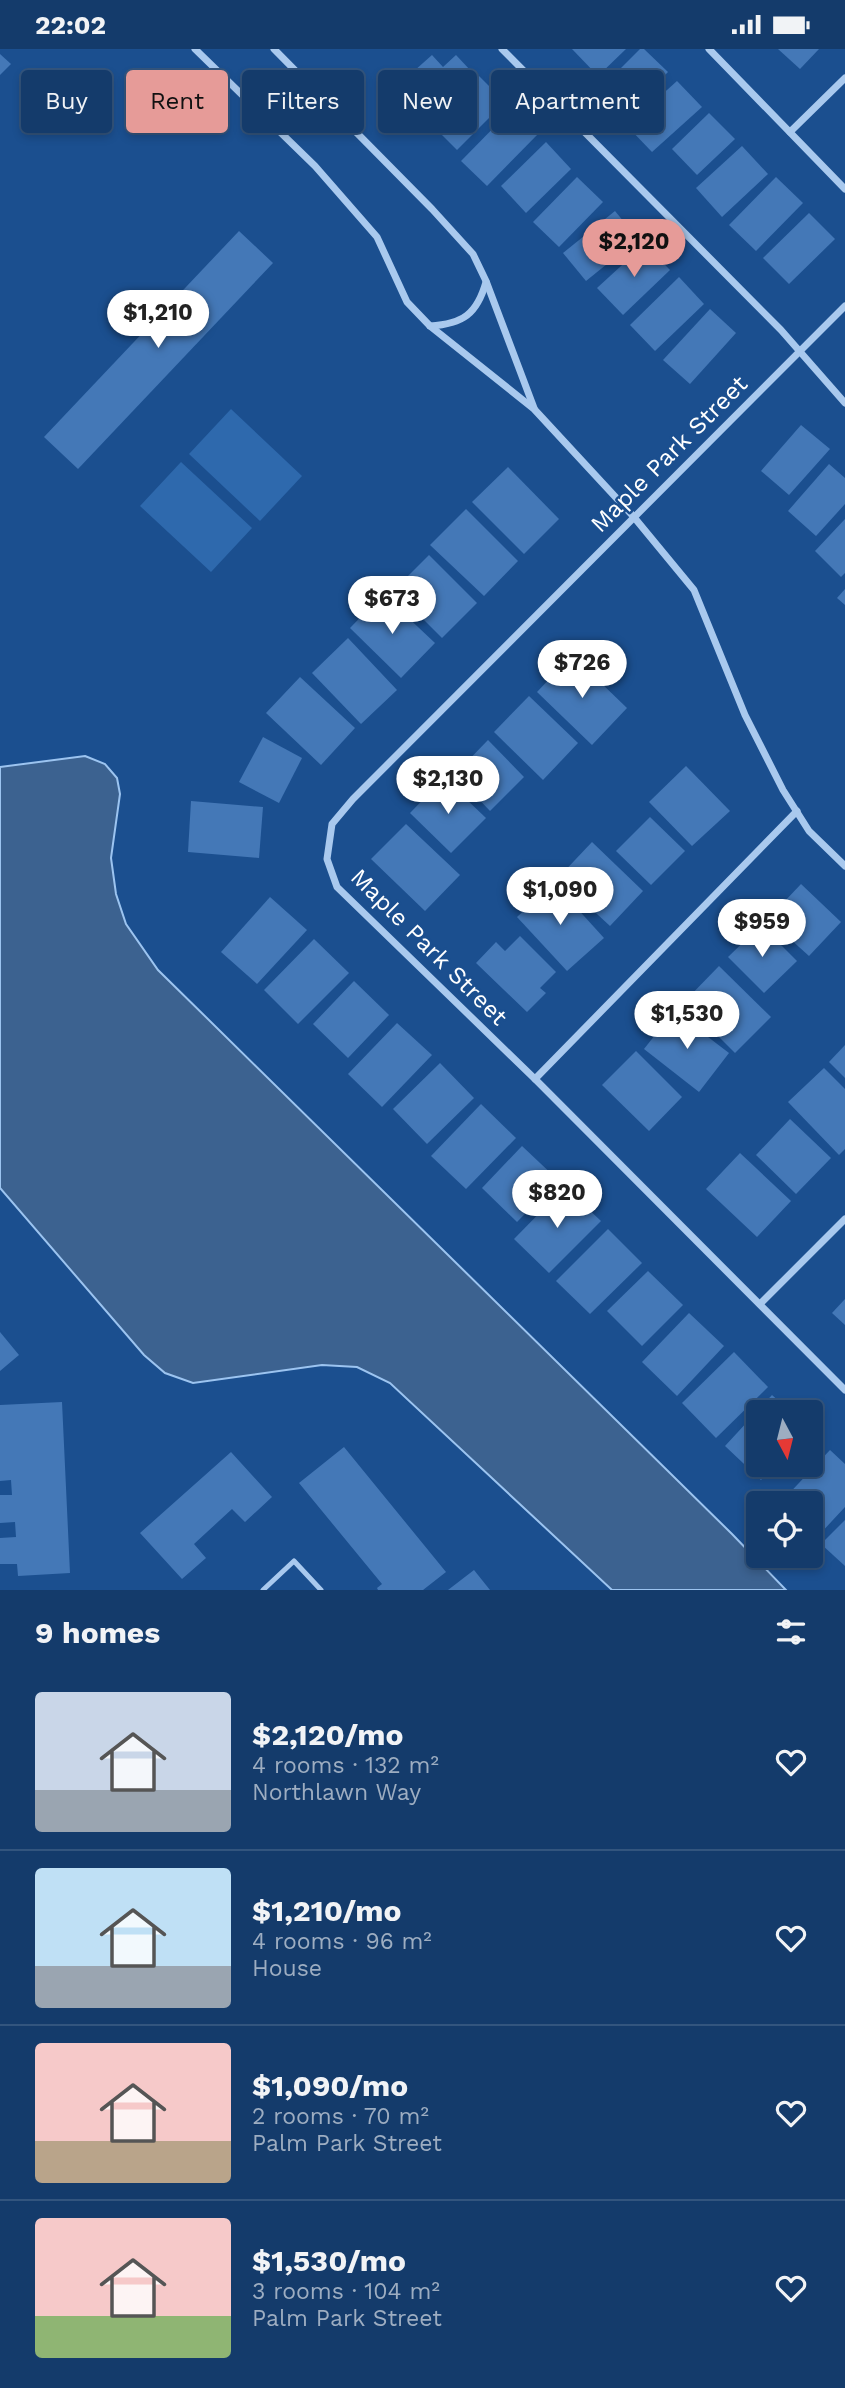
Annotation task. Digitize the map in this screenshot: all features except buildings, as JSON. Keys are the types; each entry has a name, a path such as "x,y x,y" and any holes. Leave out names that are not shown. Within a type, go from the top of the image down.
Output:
{"street":[{"path":"195,49 242,96"},
{"path":"274,49 295,70"},
{"path":"502,49 800,350 845,403"},
{"path":"709,49 845,189"},
{"path":"790,132 845,78"},
{"path":"279,133 314,166 377,237 407,302 430,326 534,409 633,516 694,590 745,715 783,790 809,831 845,866"},
{"path":"357,133 473,254 486,281 534,409"},
{"path":"430,326 449,325 468,315 481,301 486,281"},
{"name":"Maple Park Street","path":"845,306 353,799 332,824 327,859 337,887 535,1079 845,1389"},
{"path":"535,1079 797,811"},
{"path":"760,1304 845,1219"}],"lane":[{"path":"263,1590 294,1562 321,1590"}],"shaded area":[{"path":"231,409 302,476 260,521 189,454"},
{"path":"181,462 252,528 211,572 140,506"},
{"path":"85,756 105,764 117,778 120,794 111,858 116,894 126,924 158,970 732,1534 746,1549 746,1568 765,1568 786,1590 612,1590 390,1383 357,1367 322,1365 193,1383 165,1373 144,1355 0,1188 0,767"}]}
